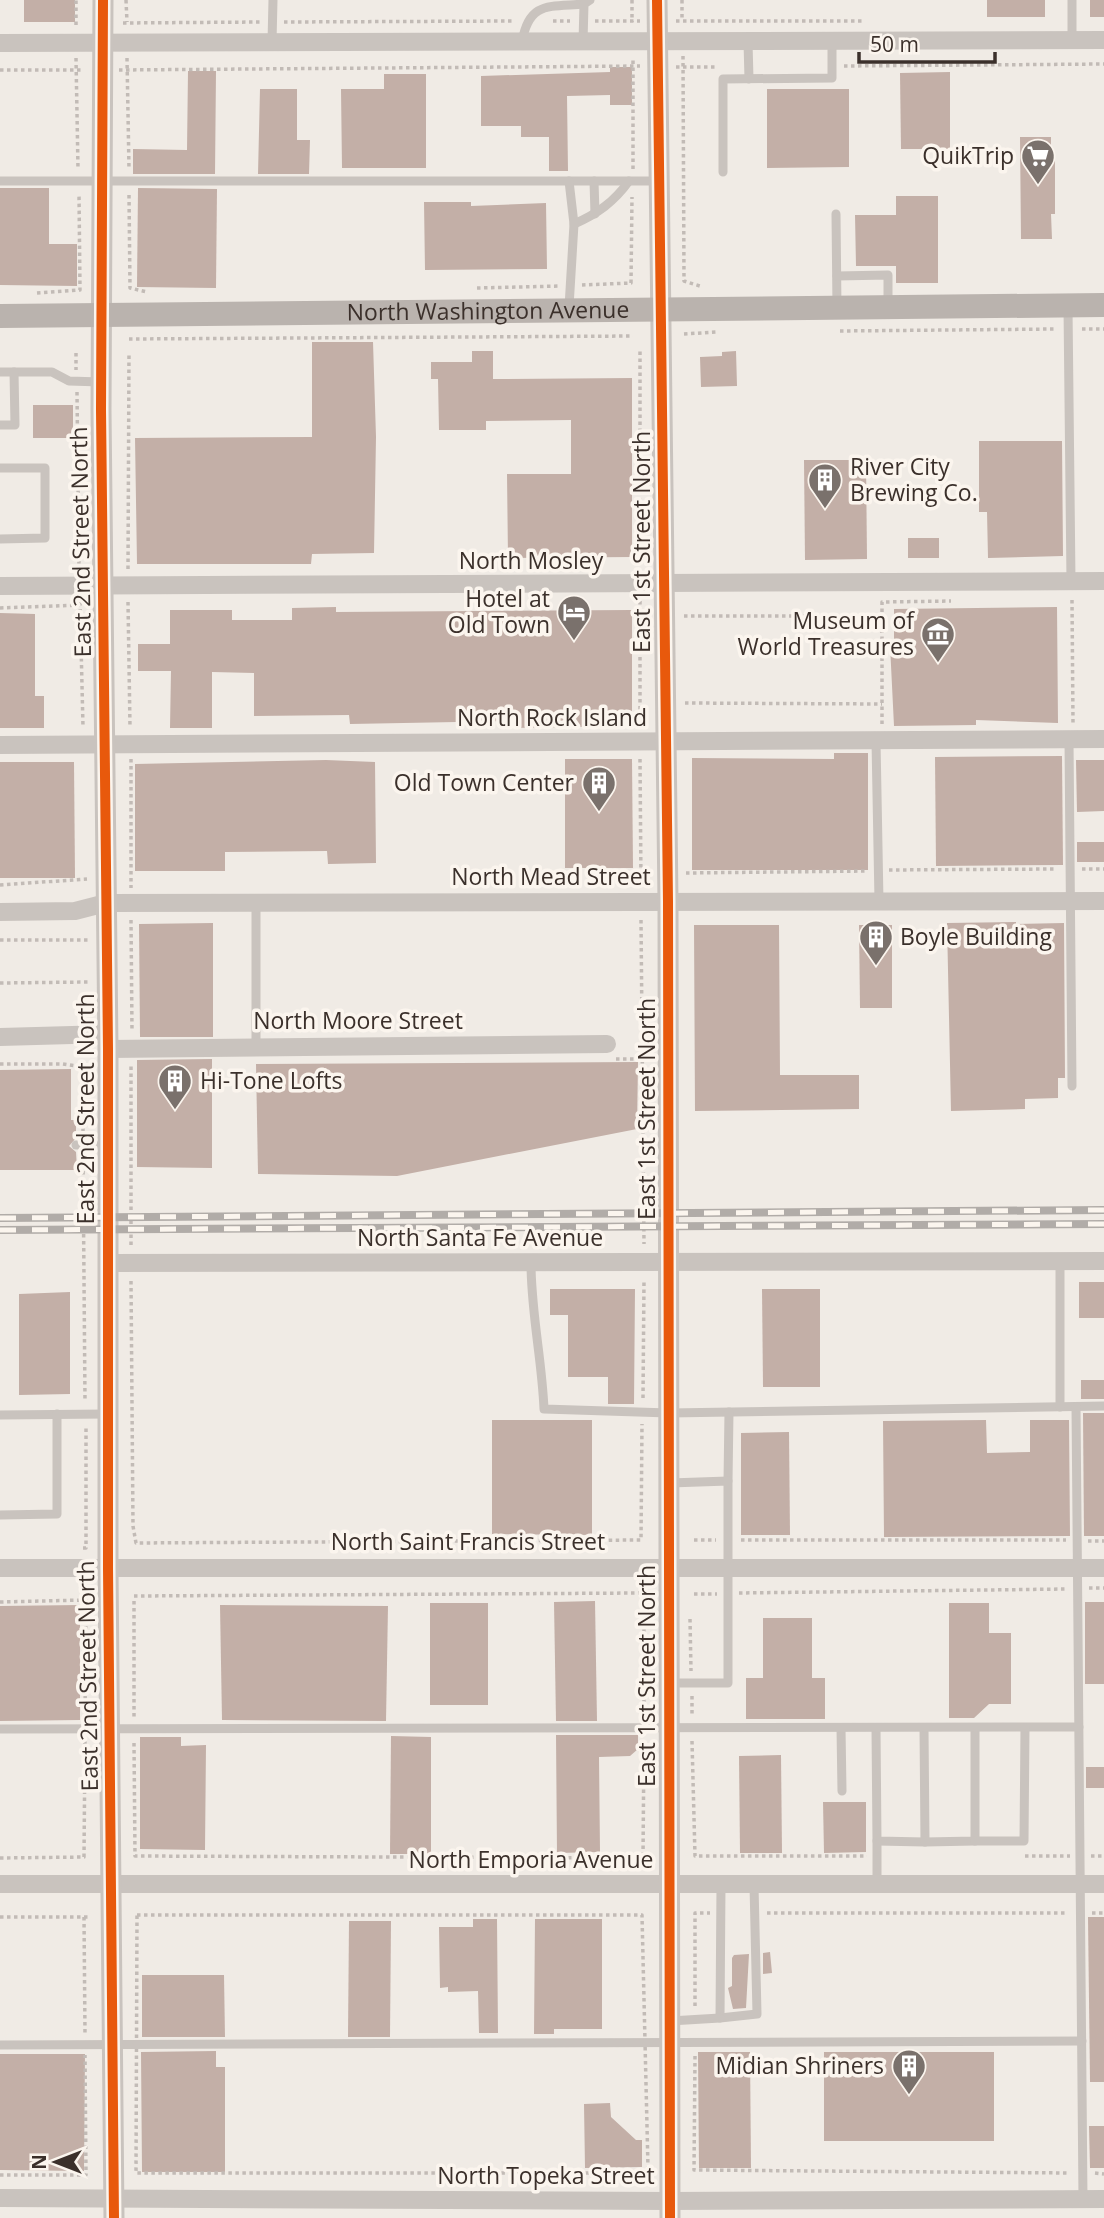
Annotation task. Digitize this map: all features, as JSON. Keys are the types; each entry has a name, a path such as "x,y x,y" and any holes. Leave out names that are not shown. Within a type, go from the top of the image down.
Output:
{"main road":[{"name":"North Washington Avenue","path":"0,316 661,312 837,320 888,309 1068,318 1104,305"}],"street":[{"name":"East 2nd Street North","path":"103,0 103,586 94,744 96,979 108,1145 108,1568 114,2208"},
{"name":"East 1st Street North","path":"657,10 668,901 670,2210"},
{"path":"0,43 76,42 103,32 127,41 657,43 1104,40"},
{"name":"North Mosley","path":"0,586 1104,581"},
{"name":"North Rock Island","path":"0,745 664,742 1068,730 1104,739"},
{"name":"North Mead Street","path":"0,912 75,911 97,905 131,903 1104,901"},
{"name":"North Moore Street","path":"0,1037 102,1039 131,1048 607,1044"},
{"name":"North Santa Fe Avenue","path":"108,1263 1104,1261"},
{"name":"North Saint Francis Street","path":"0,1568 1104,1568"},
{"name":"North Emporia Avenue","path":"0,1884 1104,1884"},
{"name":"North Topeka Street","path":"0,2198 114,2208 670,2210 1104,2199"}],"lane":[{"path":"272,42 273,0"},
{"path":"1072,0 1072,40"},
{"path":"522,42 527,21 533,13 547,7 587,2 583,42"},
{"path":"723,172 723,79 832,78 832,41"},
{"path":"748,42 749,79"},
{"path":"0,181 660,181"},
{"path":"569,181 574,224 569,313"},
{"path":"594,181 596,214"},
{"path":"574,224 596,214 618,197 631,181"},
{"path":"836,214 837,320"},
{"path":"837,276 888,275 888,309"},
{"path":"1068,318 1071,581"},
{"path":"0,372 52,372 69,381 101,382"},
{"path":"0,425 15,425 14,372"},
{"path":"0,468 45,468 45,538 0,538"},
{"path":"1068,730 1072,1087"},
{"path":"878,901 879,734"},
{"path":"256,903 256,1046"},
{"path":"79,1145 108,1145"},
{"path":"1060,1261 1060,1407"},
{"path":"531,1263 531,1290 543,1373 544,1409 669,1413 1104,1406"},
{"path":"1076,1406 1083,2199"},
{"path":"668,1683 728,1683 729,1412"},
{"path":"0,1415 108,1414"},
{"path":"0,1515 57,1514 57,1415"},
{"path":"669,1483 728,1481"},
{"path":"0,1729 1079,1727"},
{"path":"841,1728 842,1791"},
{"path":"876,1728 877,1885"},
{"path":"925,1728 925,1842"},
{"path":"975,1728 975,1841"},
{"path":"877,1841 1024,1841 1025,1728"},
{"path":"720,2018 721,1885"},
{"path":"669,2021 757,2014 754,1885"},
{"path":"0,2046 1082,2041"}],"path":[{"path":"27,293 80,290 76,0"},
{"path":"126,0 130,288"},
{"path":"631,283 632,0"},
{"path":"682,0 684,281"},
{"path":"64,23 76,23 103,32 127,22 632,21 657,10 682,21"},
{"path":"0,71 633,65 749,67"},
{"path":"832,66 1104,65"},
{"path":"837,320 1068,318 1104,329"},
{"path":"684,334 721,332"},
{"path":"129,339 633,336"},
{"path":"129,352 131,1263 133,1526 136,1543 641,1541 644,1263 640,347"},
{"path":"76,353 79,586 94,744"},
{"path":"1059,600 1083,600"},
{"path":"1072,600 1068,730 1084,725"},
{"path":"879,734 883,704 882,602 963,601"},
{"path":"0,608 80,605"},
{"path":"682,616 882,616"},
{"path":"683,703 883,704"},
{"path":"86,866 87,879 97,905 90,950"},
{"path":"685,873 1104,869"},
{"path":"0,885 87,879"},
{"path":"0,940 90,940"},
{"path":"0,983 96,979"},
{"path":"86,1548 79,1145 83,1097 89,1068 102,1039"},
{"path":"0,1064 63,1064 89,1068"},
{"path":"694,1540 1104,1541"},
{"path":"694,1594 1104,1588"},
{"path":"641,1593 134,1598 134,1728 135,1856 643,1858"},
{"path":"0,1602 86,1600 84,1857 0,1858"},
{"path":"690,1611 695,1856 876,1856"},
{"path":"1012,1856 1104,1856"},
{"path":"695,2020 695,1913 720,1913"},
{"path":"754,1913 1104,1913"},
{"path":"642,1915 137,1915 136,2044 136,2173 642,2173"},
{"path":"0,1917 91,1917"},
{"path":"0,2175 86,2175 84,1917"},
{"path":"695,2043 694,2170 1104,2174"}],"building":[{"path":"24,0 75,0 75,22 24,22"},
{"path":"987,0 1045,0 1045,17 987,17"},
{"path":"1090,0 1104,0 1104,17 1090,17"},
{"path":"610,67 632,67 632,105 610,105 610,95 567,96 568,171 549,171 549,137 521,137 521,126 481,126 481,76 610,72"},
{"path":"188,71 216,71 215,174 133,174 133,149 187,150"},
{"path":"950,72 950,149 901,149 900,73"},
{"path":"384,74 426,74 426,168 342,168 341,89 384,89"},
{"path":"260,89 297,89 297,140 310,140 309,174 258,174"},
{"path":"767,89 849,89 849,167 767,168"},
{"name":"QuikTrip","path":"1020,137 1051,137 1051,159 1055,159 1052,239 1021,239"},
{"path":"0,188 49,188 49,244 77,244 77,286 0,285"},
{"path":"138,188 217,189 216,288 137,287"},
{"path":"896,196 938,196 938,283 896,283 896,266 856,266 855,215 896,215"},
{"path":"424,202 471,202 471,206 546,203 547,269 425,270"},
{"path":"312,342 373,342 376,437 374,553 312,554 311,564 137,564 135,438 312,437"},
{"path":"472,351 493,351 493,379 632,378 632,557 508,558 507,474 571,474 571,420 486,421 486,430 439,430 438,379 431,379 431,362 472,362"},
{"path":"736,351 737,386 701,387 700,357 722,356 722,352"},
{"path":"33,405 73,405 73,438 33,438"},
{"path":"979,441 1062,441 1063,556 988,558 987,512 979,512"},
{"name":"River City Brewing Co.","path":"804,460 866,460 867,559 805,560"},
{"path":"908,538 939,538 939,558 908,558"},
{"path":"336,607 336,612 632,610 632,726 512,728 512,721 350,724 349,715 254,716 254,673 212,672 212,728 170,728 171,671 138,671 138,644 170,644 170,610 232,610 232,620 292,620 292,608"},
{"path":"1057,607 1058,723 976,720 976,725 894,726 890,645 894,645 894,609"},
{"path":"0,613 35,614 35,696 44,696 44,728 0,728"},
{"path":"834,753 868,753 868,870 692,870 692,758 834,759"},
{"path":"1062,756 1063,865 936,866 935,757"},
{"name":"Old Town Center","path":"565,759 632,759 633,868 565,868"},
{"path":"326,760 375,762 376,863 328,864 327,851 225,852 225,871 135,871 135,764"},
{"path":"1076,760 1104,760 1104,811 1077,812"},
{"path":"0,762 74,762 75,878 0,878"},
{"path":"1077,842 1104,842 1104,862 1077,862"},
{"path":"213,923 213,1037 140,1037 139,924"},
{"path":"947,923 1064,923 1065,1078 1058,1078 1058,1098 1025,1099 1025,1109 951,1111"},
{"path":"694,925 779,925 780,1075 859,1075 859,1109 695,1111"},
{"name":"Boyle Building","path":"859,925 892,925 892,1008 860,1008"},
{"name":"Hi-Tone Lofts","path":"212,1059 212,1168 137,1167 137,1060"},
{"path":"638,1062 637,1129 397,1176 258,1174 256,1064"},
{"path":"71,1069 71,1120 76,1120 76,1138 69,1146 76,1152 77,1170 0,1170 0,1070"},
{"path":"1079,1282 1104,1282 1104,1318 1079,1318"},
{"path":"550,1289 635,1289 634,1404 608,1404 608,1377 568,1377 568,1315 550,1315"},
{"path":"762,1289 820,1289 820,1387 763,1387"},
{"path":"70,1292 70,1394 19,1395 19,1294"},
{"path":"1081,1380 1104,1380 1104,1399 1081,1399"},
{"path":"1083,1413 1104,1413 1104,1536 1084,1536"},
{"path":"492,1420 592,1420 592,1535 492,1534"},
{"path":"986,1420 987,1453 1030,1452 1030,1420 1069,1420 1070,1536 884,1537 883,1421"},
{"path":"789,1432 790,1535 741,1535 741,1433"},
{"path":"595,1601 597,1721 556,1721 554,1602"},
{"path":"1085,1602 1104,1602 1104,1684 1085,1684"},
{"path":"430,1603 488,1603 488,1705 430,1705"},
{"path":"949,1603 989,1603 989,1633 1011,1633 1011,1704 989,1704 974,1718 949,1718"},
{"path":"80,1605 80,1720 0,1721 0,1606"},
{"path":"220,1605 388,1606 386,1721 222,1720"},
{"path":"763,1618 812,1618 812,1678 825,1678 825,1719 746,1719 746,1678 763,1678"},
{"path":"556,1735 638,1735 638,1749 630,1756 599,1757 600,1852 557,1853"},
{"path":"391,1736 431,1737 431,1854 390,1854"},
{"path":"140,1737 181,1737 181,1746 206,1745 205,1850 140,1849"},
{"path":"781,1755 782,1853 740,1853 739,1756"},
{"path":"1086,1767 1104,1767 1104,1788 1086,1788"},
{"path":"823,1802 866,1802 866,1852 824,1853"},
{"path":"1088,1917 1104,1917 1104,2082 1090,2082"},
{"path":"473,1919 497,1919 498,2033 479,2033 478,1991 448,1992 448,1987 440,1988 439,1927 473,1927"},
{"path":"535,1919 602,1919 602,2029 554,2029 554,2034 534,2034"},
{"path":"349,1921 391,1921 390,2037 348,2037"},
{"path":"770,1952 772,1973 763,1974 763,1953"},
{"path":"749,1954 746,2008 733,2009 728,1988 732,1986 732,1958 734,1955"},
{"path":"142,1975 224,1975 225,2037 142,2037"},
{"path":"216,2051 216,2067 225,2067 225,2172 142,2172 141,2052"},
{"path":"698,2052 750,2052 751,2168 699,2168"},
{"name":"Midian Shriners","path":"824,2052 994,2052 994,2141 824,2141"},
{"path":"0,2054 85,2054 84,2171 0,2170"},
{"path":"610,2103 611,2117 636,2140 642,2140 642,2167 585,2168 584,2104"},
{"path":"1089,2126 1104,2126 1104,2168 1090,2168"}],"railway":[{"path":"0,1218 1104,1210"},
{"path":"0,1230 1104,1224"}],"cycle path":[{"path":"103,0 101,410 108,1049 108,1568 114,2218"},
{"path":"657,0 668,901 670,2218"}],"place":[{"name":"QuikTrip","path":"1038,186"},
{"name":"River City Brewing Co.","path":"825,510"},
{"name":"Hotel at Old Town","path":"574,642"},
{"name":"Museum of World Treasures","path":"938,664"},
{"name":"Old Town Center","path":"599,813"},
{"name":"Boyle Building","path":"876,967"},
{"name":"Hi-Tone Lofts","path":"175,1111"},
{"name":"Midian Shriners","path":"909,2096"}]}
